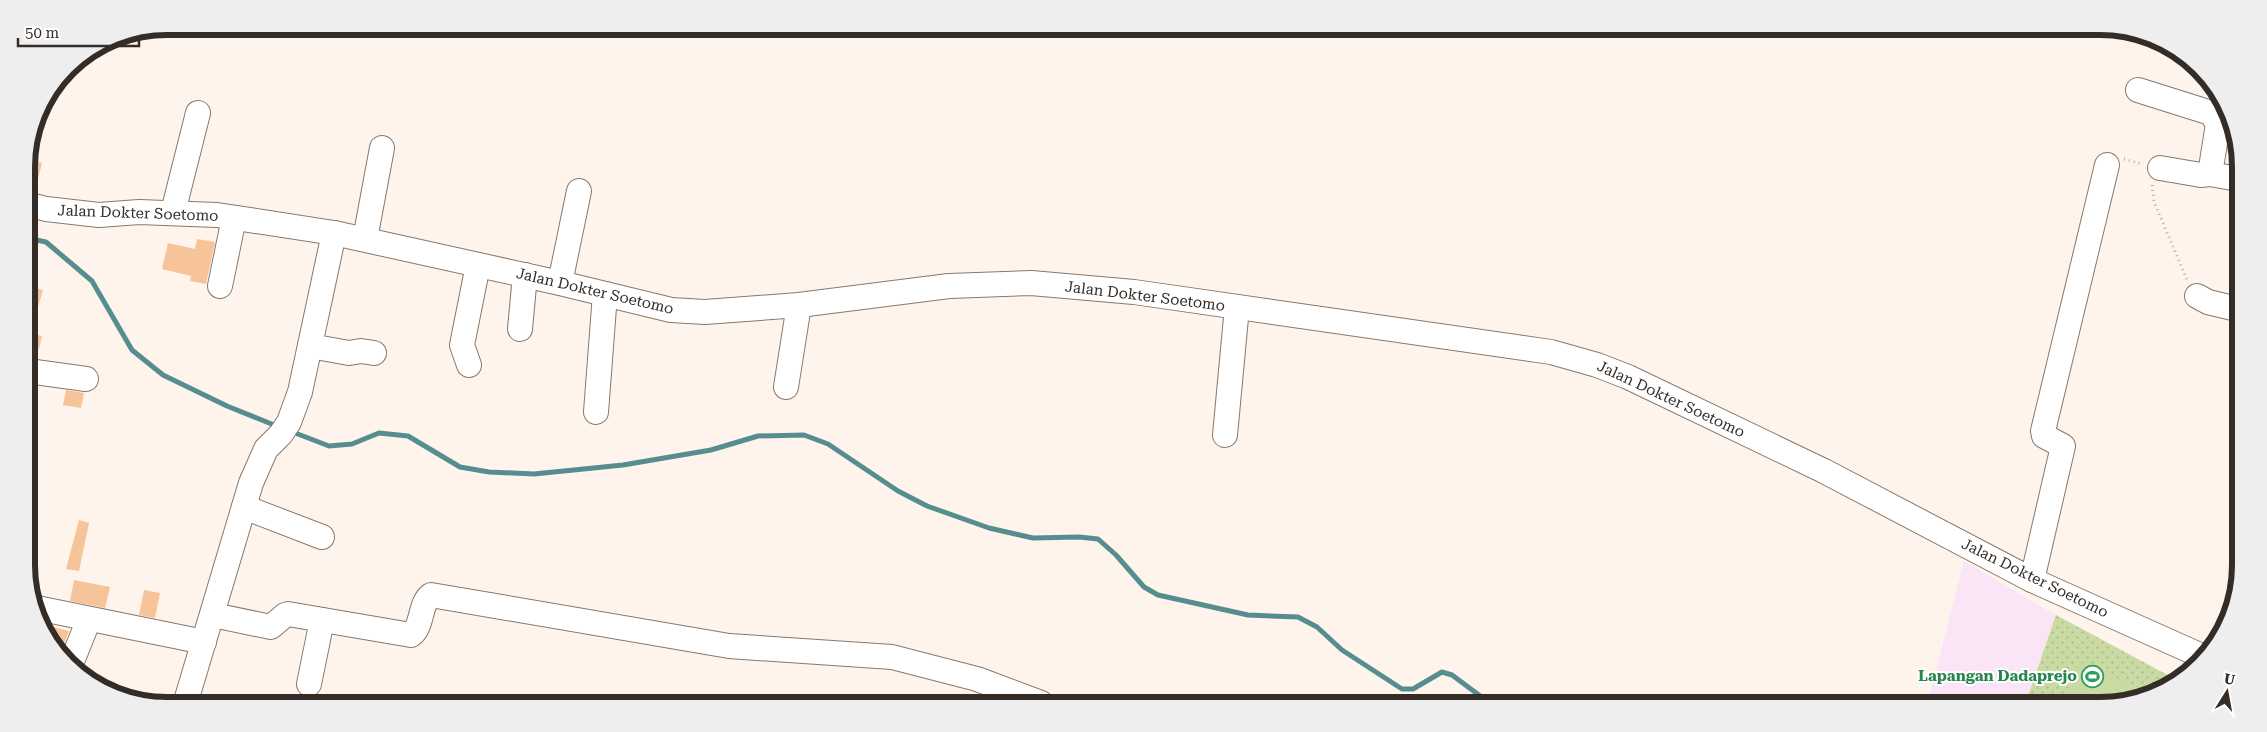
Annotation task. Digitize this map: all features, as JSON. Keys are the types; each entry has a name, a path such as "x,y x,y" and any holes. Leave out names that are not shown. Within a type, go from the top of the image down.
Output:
{"street":[{"path":"2138,90 2211,113 2214,116 2218,124 2210,174"},
{"path":"173,212 198,113"},
{"path":"365,239 382,148"},
{"path":"2032,580 2063,446 2048,440 2044,436 2043,431 2108,165"},
{"path":"2153,171 2200,175 2210,174 2232,178"},
{"path":"560,283 579,191"},
{"name":"Jalan Dokter Soetomo","path":"35,206 99,215 173,212 234,218 334,233 560,283 651,307 680,311 705,312 799,305 949,286 1010,283 1134,292 1551,352 1597,365 1628,377 1824,471 2032,580 2197,654"},
{"path":"220,286 234,218"},
{"path":"187,697 244,507 266,448 285,428 300,392 334,233"},
{"path":"469,365 462,345 478,264"},
{"path":"520,329 525,275"},
{"path":"596,412 605,294"},
{"path":"2197,296 2208,302 2232,308"},
{"path":"786,388 799,305"},
{"path":"1225,435 1237,307"},
{"path":"310,346 349,354 361,351 374,353"},
{"path":"35,372 86,379"},
{"path":"244,507 322,537"},
{"path":"213,615 271,627 284,615 288,614 411,635 416,630 425,601 431,595 729,646 892,657 977,679 1025,697"},
{"path":"43,609 204,642"},
{"path":"74,658 89,619"},
{"path":"309,684 322,620"}],"path":[{"path":"2108,165 2110,160 2116,158 2153,171 2154,202 2186,278 2197,296"}],"shaded area":[{"path":"1964,561 2056,615 2028,697 1929,697"}],"green space":[{"path":"2056,615 2170,676 2150,687 2108,697 2028,697"},
{"name":"Lapangan Dadaprejo","path":"2080,662 2143,689 2108,697 2064,697"}],"building":[{"path":"35,161 42,163 35,192"},
{"path":"197,239 215,242 206,284 190,281 191,276 162,269 168,243 195,249"},
{"path":"35,288 43,290 35,317"},
{"path":"35,334 42,336 39,349 35,348"},
{"path":"66,390 84,393 81,408 63,405"},
{"path":"79,520 89,523 79,571 66,569"},
{"path":"74,580 110,587 105,608 70,601"},
{"path":"144,590 160,593 155,618 139,615"},
{"path":"51,626 69,631 63,646"}],"waterway":[{"path":"35,240 46,242 92,281 132,350 163,375 227,406 279,427"},
{"path":"290,431 329,446 352,444 379,433 408,436 460,467 489,472 534,474 623,465 711,450 758,436 804,435 828,444 898,491 927,506 989,528 1033,538 1079,537 1098,539 1116,555 1144,587 1158,595 1248,615 1298,617 1317,627 1342,650 1402,689 1413,689 1442,672 1452,675 1482,697"}],"place":[{"name":"Lapangan Dadaprejo","path":"2093,676"}]}
